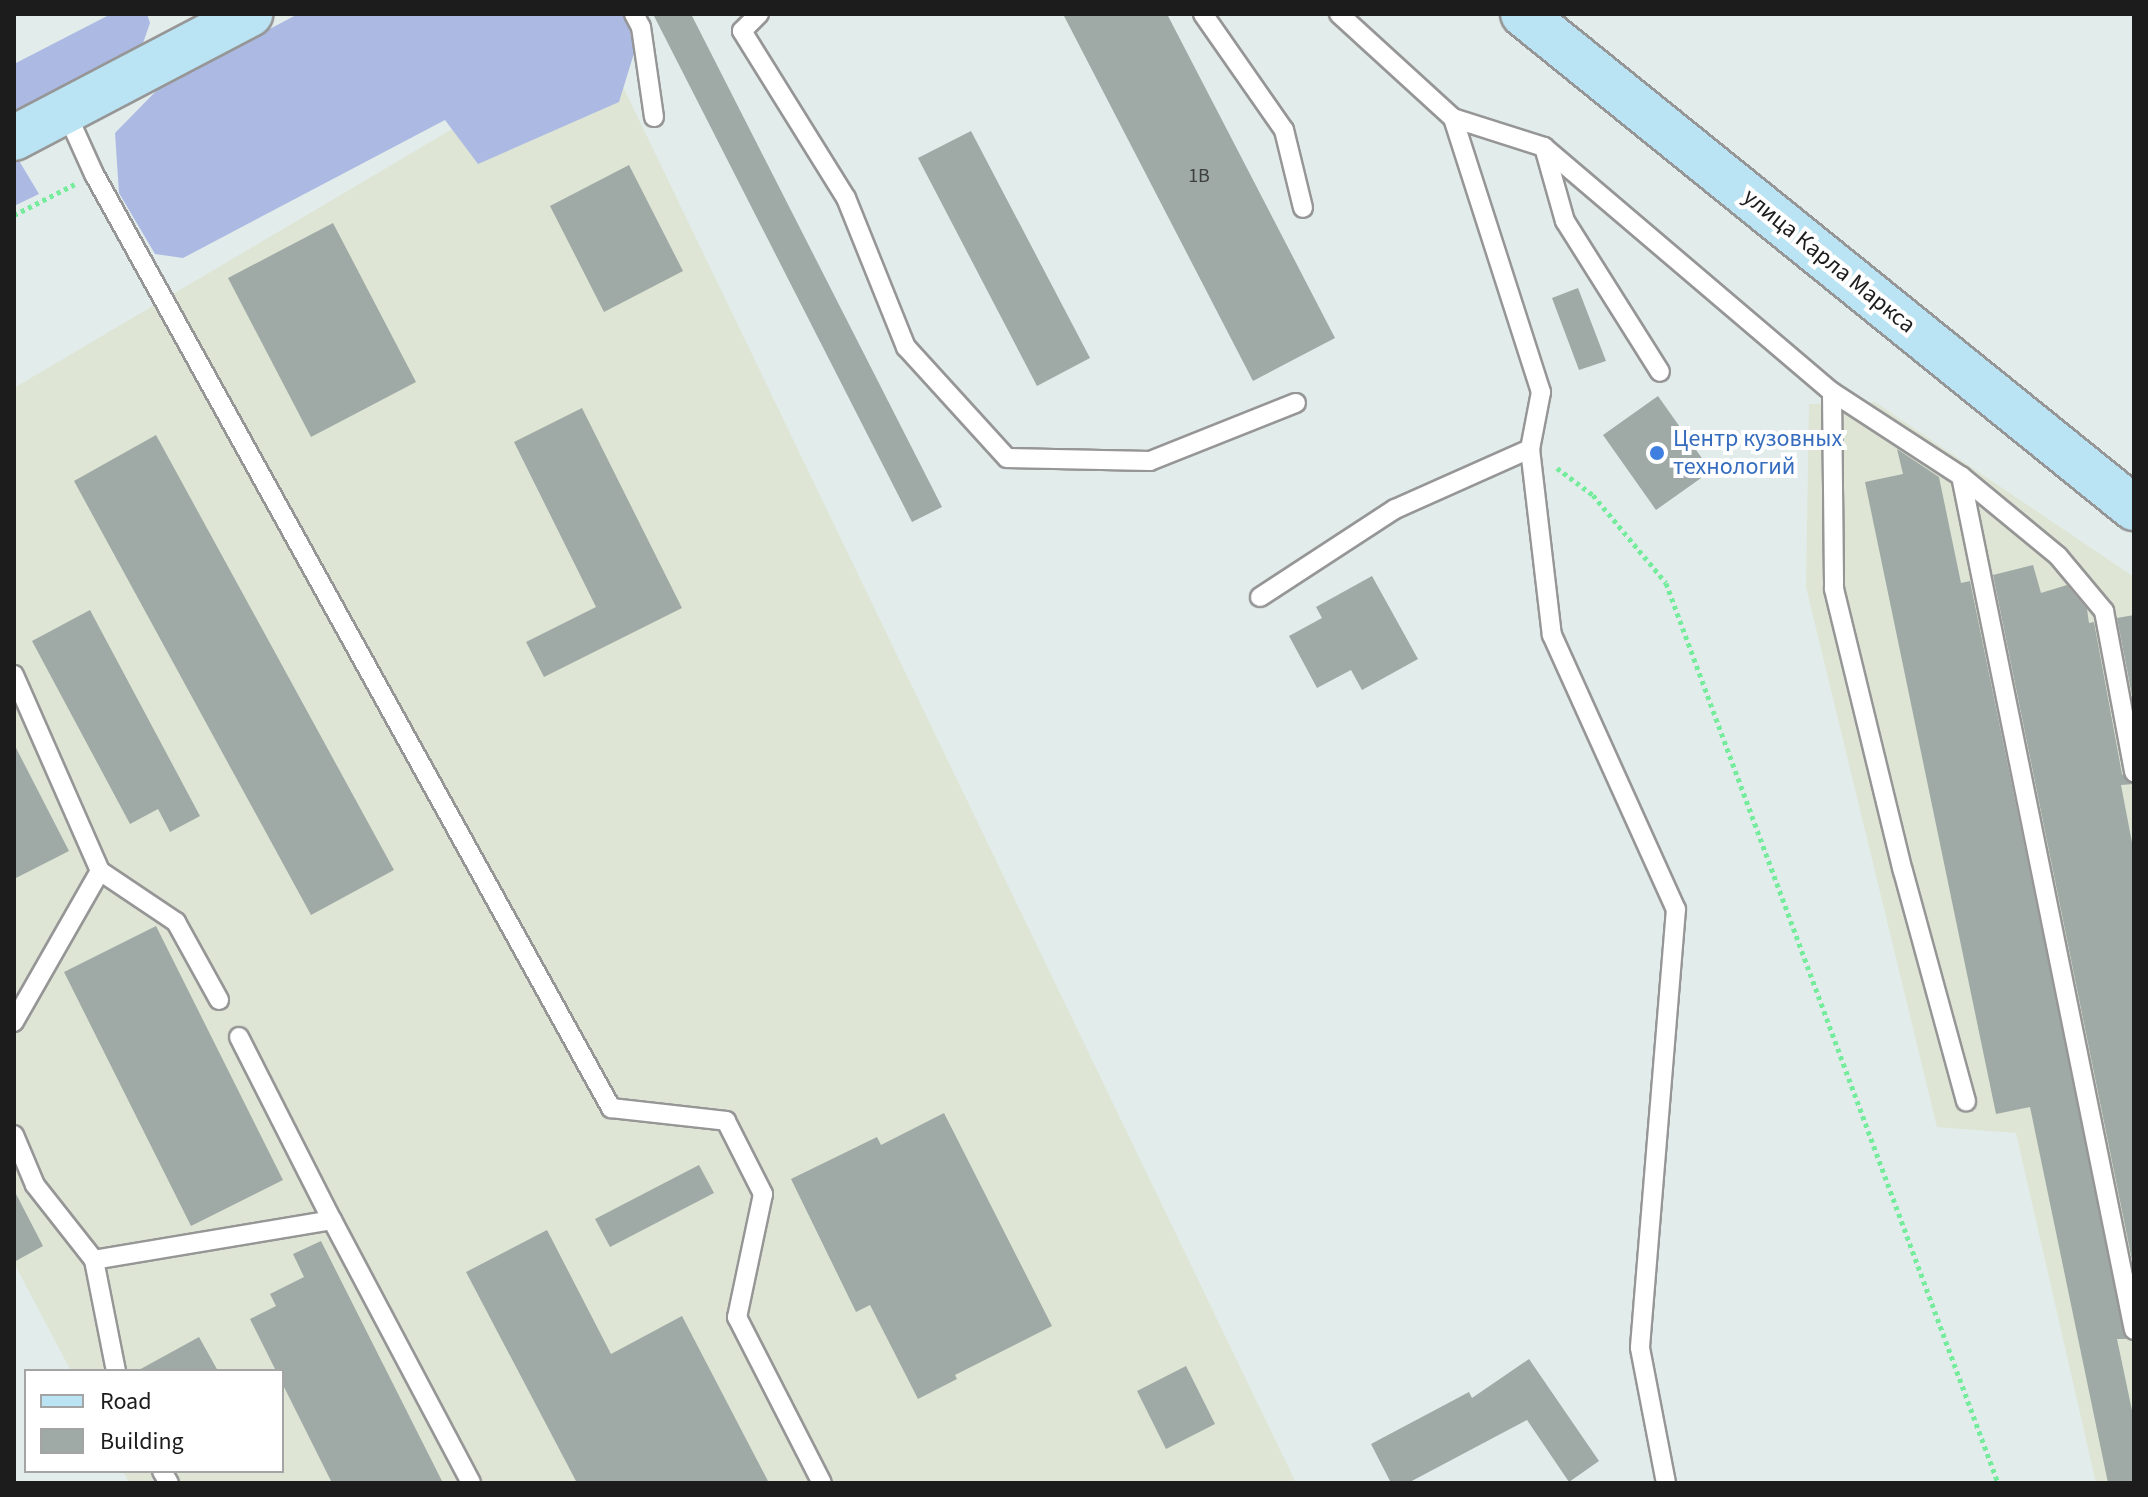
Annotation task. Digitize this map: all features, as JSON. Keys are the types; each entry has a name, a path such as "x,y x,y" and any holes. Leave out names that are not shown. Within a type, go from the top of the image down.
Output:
{"main road":[{"path":"14,138 250,14"},
{"name":"улица Карла Маркса","path":"1523,14 2134,508"}],"lane":[{"path":"634,14 641,27 654,117"},
{"path":"759,14 742,31 846,198 906,347 1007,458 1150,461 1296,403"},
{"path":"1203,14 1284,130 1303,208"},
{"path":"1339,14 1453,118 1544,147 1832,392 1961,476 2058,556 2104,611 2134,772"},
{"path":"66,112 94,174 611,1108 726,1121 763,1194 737,1317 822,1483"},
{"path":"1453,118 1541,392 1530,449 1552,635 1676,909 1640,1348 1666,1483"},
{"path":"1544,147 1565,221 1660,372"},
{"path":"1832,392 1834,589 1903,871 1966,1102"},
{"path":"1260,597 1395,509 1530,449"},
{"path":"1961,476 2134,1330"},
{"path":"14,675 100,871 176,922 219,1000"},
{"path":"14,1022 100,871"},
{"path":"239,1037 471,1483"},
{"path":"14,1135 35,1185 94,1260 116,1369"},
{"path":"94,1260 332,1220"}],"path":[{"path":"14,215 94,174"},
{"path":"1530,449 1593,495 1666,583 1998,1483"}],"shaded area":[{"path":"111,14 147,14 150,23 143,43 14,112 14,64"},
{"path":"298,14 625,14 635,50 619,102 478,164 445,120 183,258 155,254 119,193 115,133 160,87"},
{"path":"601,41 1296,1483 129,1483 124,1473 284,1473 284,1369 70,1369 14,1263 14,388"},
{"path":"18,159 39,194 14,206 14,161"},
{"path":"1875,402 2134,577 2134,1483 2096,1483 2016,1133 1937,1127 1806,587 1809,404"}],"building":[{"path":"653,14 691,14 942,507 912,522"},
{"path":"1063,14 1167,14 1335,338 1253,381"},
{"path":"971,131 1090,358 1037,386 918,158"},
{"path":"629,165 683,271 604,312 550,206"},
{"path":"333,223 416,382 311,437 228,278"},
{"path":"1578,288 1606,361 1579,370 1552,298"},
{"name":"Центр кузовных технологий","path":"1658,396 1711,471 1656,510 1603,435"},
{"path":"582,408 682,608 544,677 526,642 596,607 514,442"},
{"path":"156,435 394,870 311,915 74,481"},
{"path":"1897,449 1939,477 1961,583 1970,581 2126,1339 2117,1339 2134,1420 2134,1483 2108,1483 2030,1107 1996,1114 1865,482 1903,474"},
{"path":"2033,565 2041,593 2067,585 2087,609 2089,623 2094,622 2122,774 2134,784 2121,785 2134,853 2134,1270 1993,575"},
{"path":"1372,576 1418,659 1362,690 1351,670 1317,688 1289,636 1322,618 1316,607"},
{"path":"90,610 200,816 170,832 158,809 130,824 32,641"},
{"path":"2134,615 2134,706 2117,618"},
{"path":"14,744 69,851 14,879"},
{"path":"156,926 283,1180 191,1226 64,972"},
{"path":"944,1113 1052,1326 955,1375 957,1379 918,1399 870,1305 856,1312 791,1179 877,1137 881,1145"},
{"path":"699,1165 714,1193 610,1247 595,1219"},
{"path":"14,1190 43,1246 14,1262"},
{"path":"547,1230 611,1354 682,1316 769,1483 577,1483 466,1272"},
{"path":"321,1241 443,1483 332,1483 284,1387 284,1369 275,1369 250,1319 276,1306 270,1294 304,1277 293,1254"},
{"path":"199,1337 217,1369 141,1369"},
{"path":"1529,1359 1599,1461 1569,1482 1527,1420 1408,1483 1391,1483 1371,1444 1469,1392 1472,1398"},
{"path":"1186,1366 1215,1424 1166,1449 1137,1391"}],"place":[{"name":"Центр кузовных технологий","path":"1657,453"}]}
